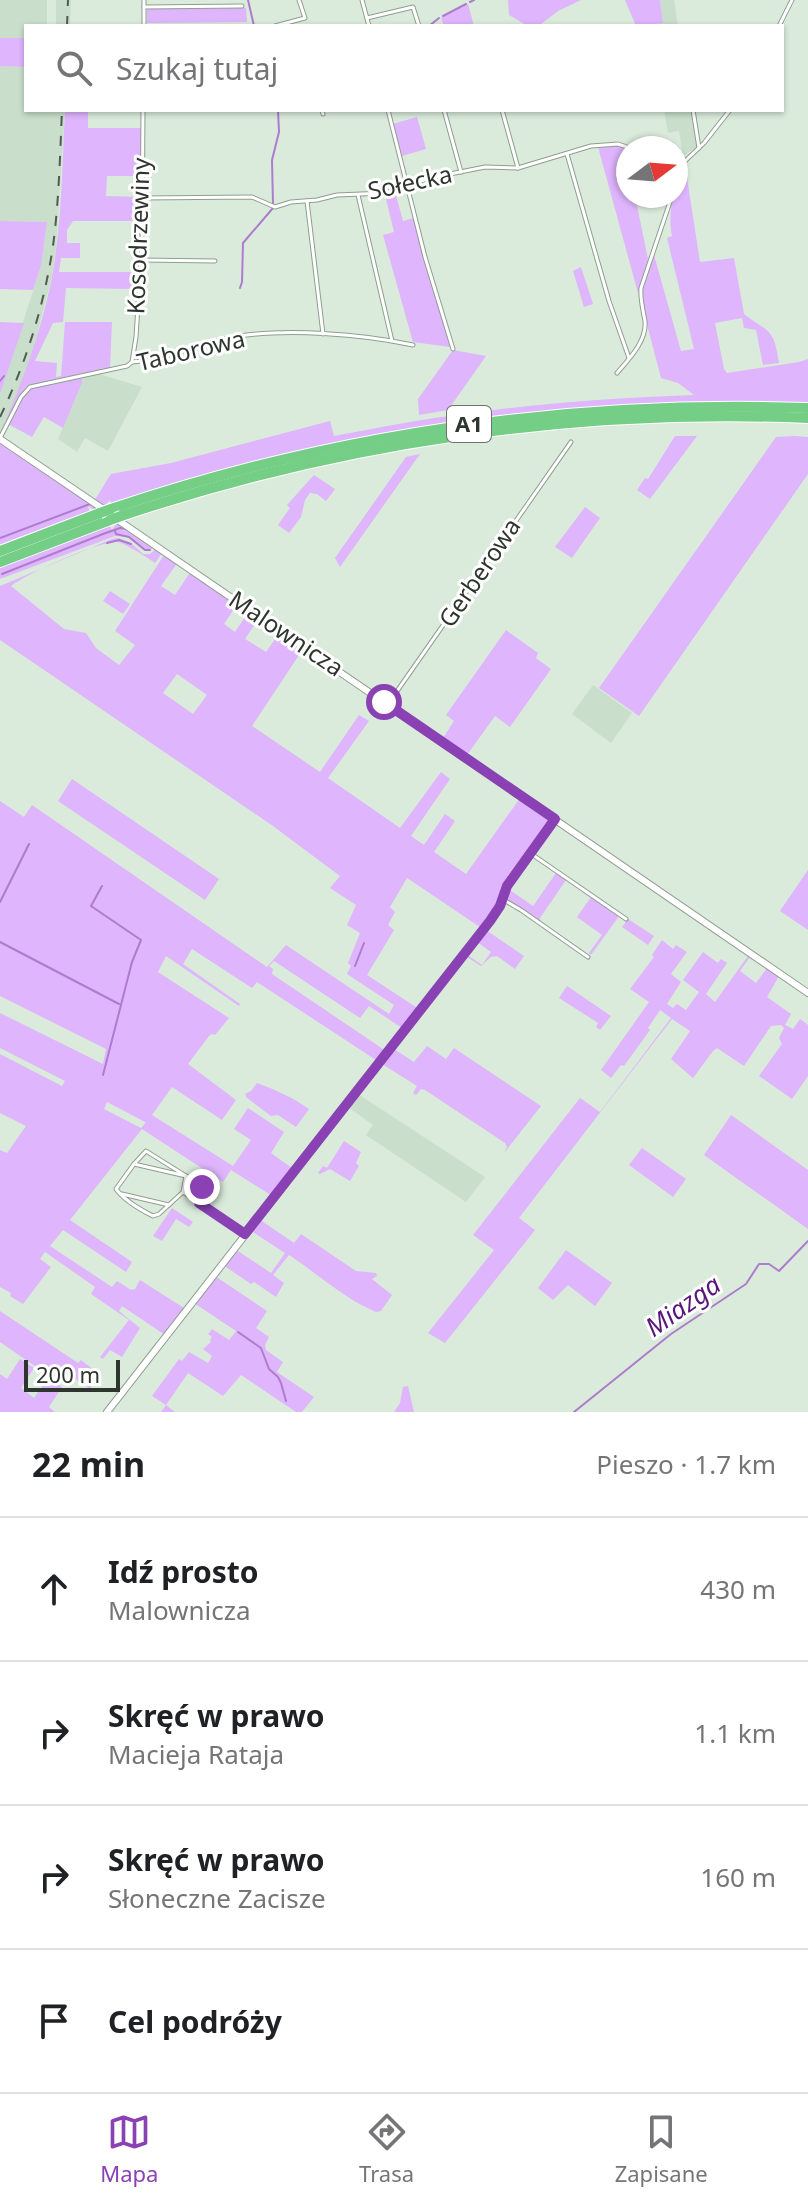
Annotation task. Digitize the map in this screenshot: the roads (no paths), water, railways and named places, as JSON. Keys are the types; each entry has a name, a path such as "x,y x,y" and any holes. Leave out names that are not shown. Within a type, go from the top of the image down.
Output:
{"highway":[{"name":"A1","path":"0,562 207,479 373,440 459,426 646,408 808,408"},
{"name":"A1","path":"0,551 111,515 278,470 382,448 468,434 619,419 719,416 808,418"}],"street":[{"path":"144,0 144,24"},
{"path":"282,24 305,18 299,0"},
{"path":"362,0 368,24"},
{"path":"780,24 792,0"},
{"path":"144,7 242,6"},
{"path":"367,18 413,7 418,24"},
{"name":"Kosodrzewiny","path":"132,362 140,260 143,112"},
{"path":"389,112 425,257 453,349"},
{"path":"445,112 461,172"},
{"path":"503,112 518,168"},
{"path":"693,112 699,148"},
{"path":"688,158 728,112"},
{"name":"Sołecka","path":"142,198 252,197 275,207 337,195 385,193 430,178 485,167 518,168 591,146 616,144"},
{"path":"567,154 609,301 629,358"},
{"path":"358,195 392,341"},
{"path":"307,201 323,334"},
{"path":"617,373 638,346 645,330 641,288 668,208"},
{"path":"140,260 215,261"},
{"name":"Taborowa","path":"0,438 28,388 240,336 323,334 413,345"},
{"name":"Malownicza","path":"0,438 808,993"},
{"name":"Gerberowa","path":"388,704 571,442"},
{"path":"107,1412 484,929 498,910 506,888 555,819"},
{"path":"530,853 626,919"},
{"path":"502,899 588,957"},
{"path":"186,1176 183,1192 157,1215 152,1215 118,1193 117,1186 148,1151 186,1176 208,1193 199,1203"},
{"path":"134,1164 186,1176"},
{"path":"183,1192 245,1234"},
{"path":"118,1193 169,1205"}],"waterway":[{"path":"248,0 254,24"},
{"path":"470,2 474,0"},
{"path":"443,16 466,4"},
{"path":"432,24 439,18"},
{"path":"273,204 272,160 279,132 278,112"},
{"path":"240,288 243,243 273,208"},
{"path":"0,381 4,376"},
{"path":"0,538 90,504"},
{"path":"2,574 103,534 120,528 127,529"},
{"path":"115,531 150,550"},
{"path":"107,543 119,540 131,544"},
{"path":"0,902 29,844"},
{"path":"102,886 91,906 141,940 132,962 103,1075"},
{"path":"0,942 119,1004"},
{"path":"355,966 364,943"},
{"name":"Miazga","path":"574,1412 671,1334 746,1284 759,1264 769,1264 779,1271 808,1241"},
{"path":"238,1332 261,1348 269,1369 281,1383 286,1401"}],"railway":[{"path":"67,24 68,0"},
{"path":"0,417 33,334 45,290 57,212 62,112"}]}
